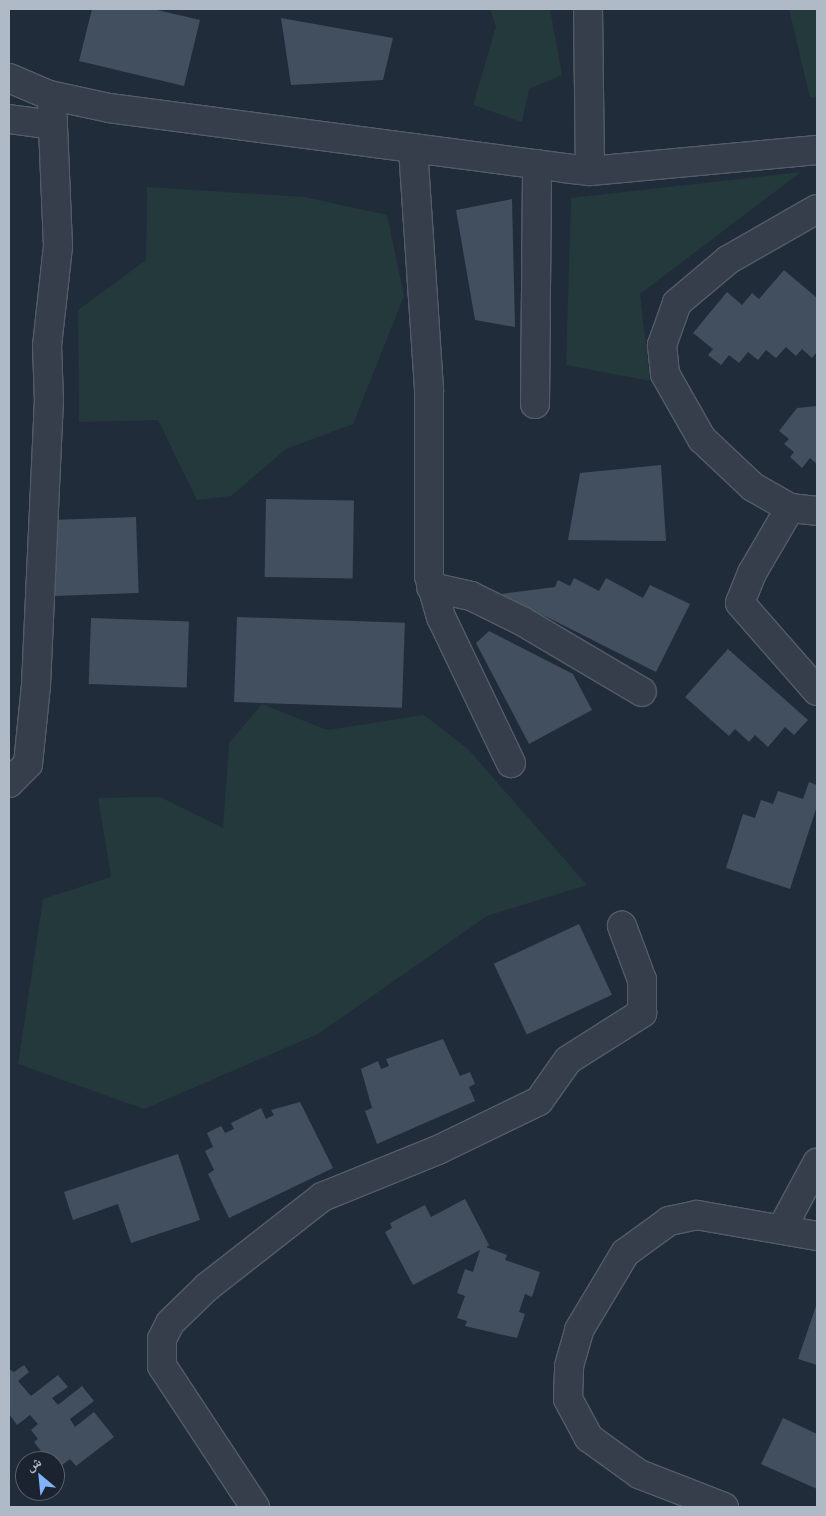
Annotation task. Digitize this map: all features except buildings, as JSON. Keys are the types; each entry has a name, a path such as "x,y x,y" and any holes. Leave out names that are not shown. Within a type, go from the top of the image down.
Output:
{"street":[{"path":"588,9 590,171"},
{"path":"9,78 49,95 108,108 590,171 817,150"},
{"path":"9,783 28,764 36,685 49,402 47,346 58,246 53,125 49,95"},
{"path":"9,119 53,125"},
{"path":"413,148 429,391 426,498 431,587 481,704 511,763"},
{"path":"535,404 537,164"},
{"path":"817,209 728,260 678,303 662,345 665,374 702,439 753,488 790,508 817,511"},
{"path":"790,508 752,573 740,603 817,691"},
{"path":"431,587 471,596 513,617 642,692"},
{"path":"255,1507 162,1366 162,1339 170,1323 207,1286 322,1197 438,1150 539,1100 576,1053 642,1014 642,980 622,926"},
{"path":"782,1228 817,1164"},
{"path":"724,1507 639,1474 601,1451 577,1422 568,1400 570,1366 578,1330 609,1274 645,1235 668,1222 696,1215 782,1228 817,1236"}],"green space":[{"path":"490,9 550,9 562,75 529,89 522,122 473,105 496,27"},
{"path":"789,9 817,9 817,97 810,98"},
{"path":"801,172 640,294 650,381 566,365 571,198"},
{"path":"147,187 305,197 387,215 404,296 353,424 286,449 231,496 197,500 158,420 79,422 78,310 146,260"},
{"path":"262,704 327,730 424,715 468,749 587,885 487,916 318,1034 144,1109 18,1064 43,899 111,877 98,798 160,797 223,828 229,743"}]}
